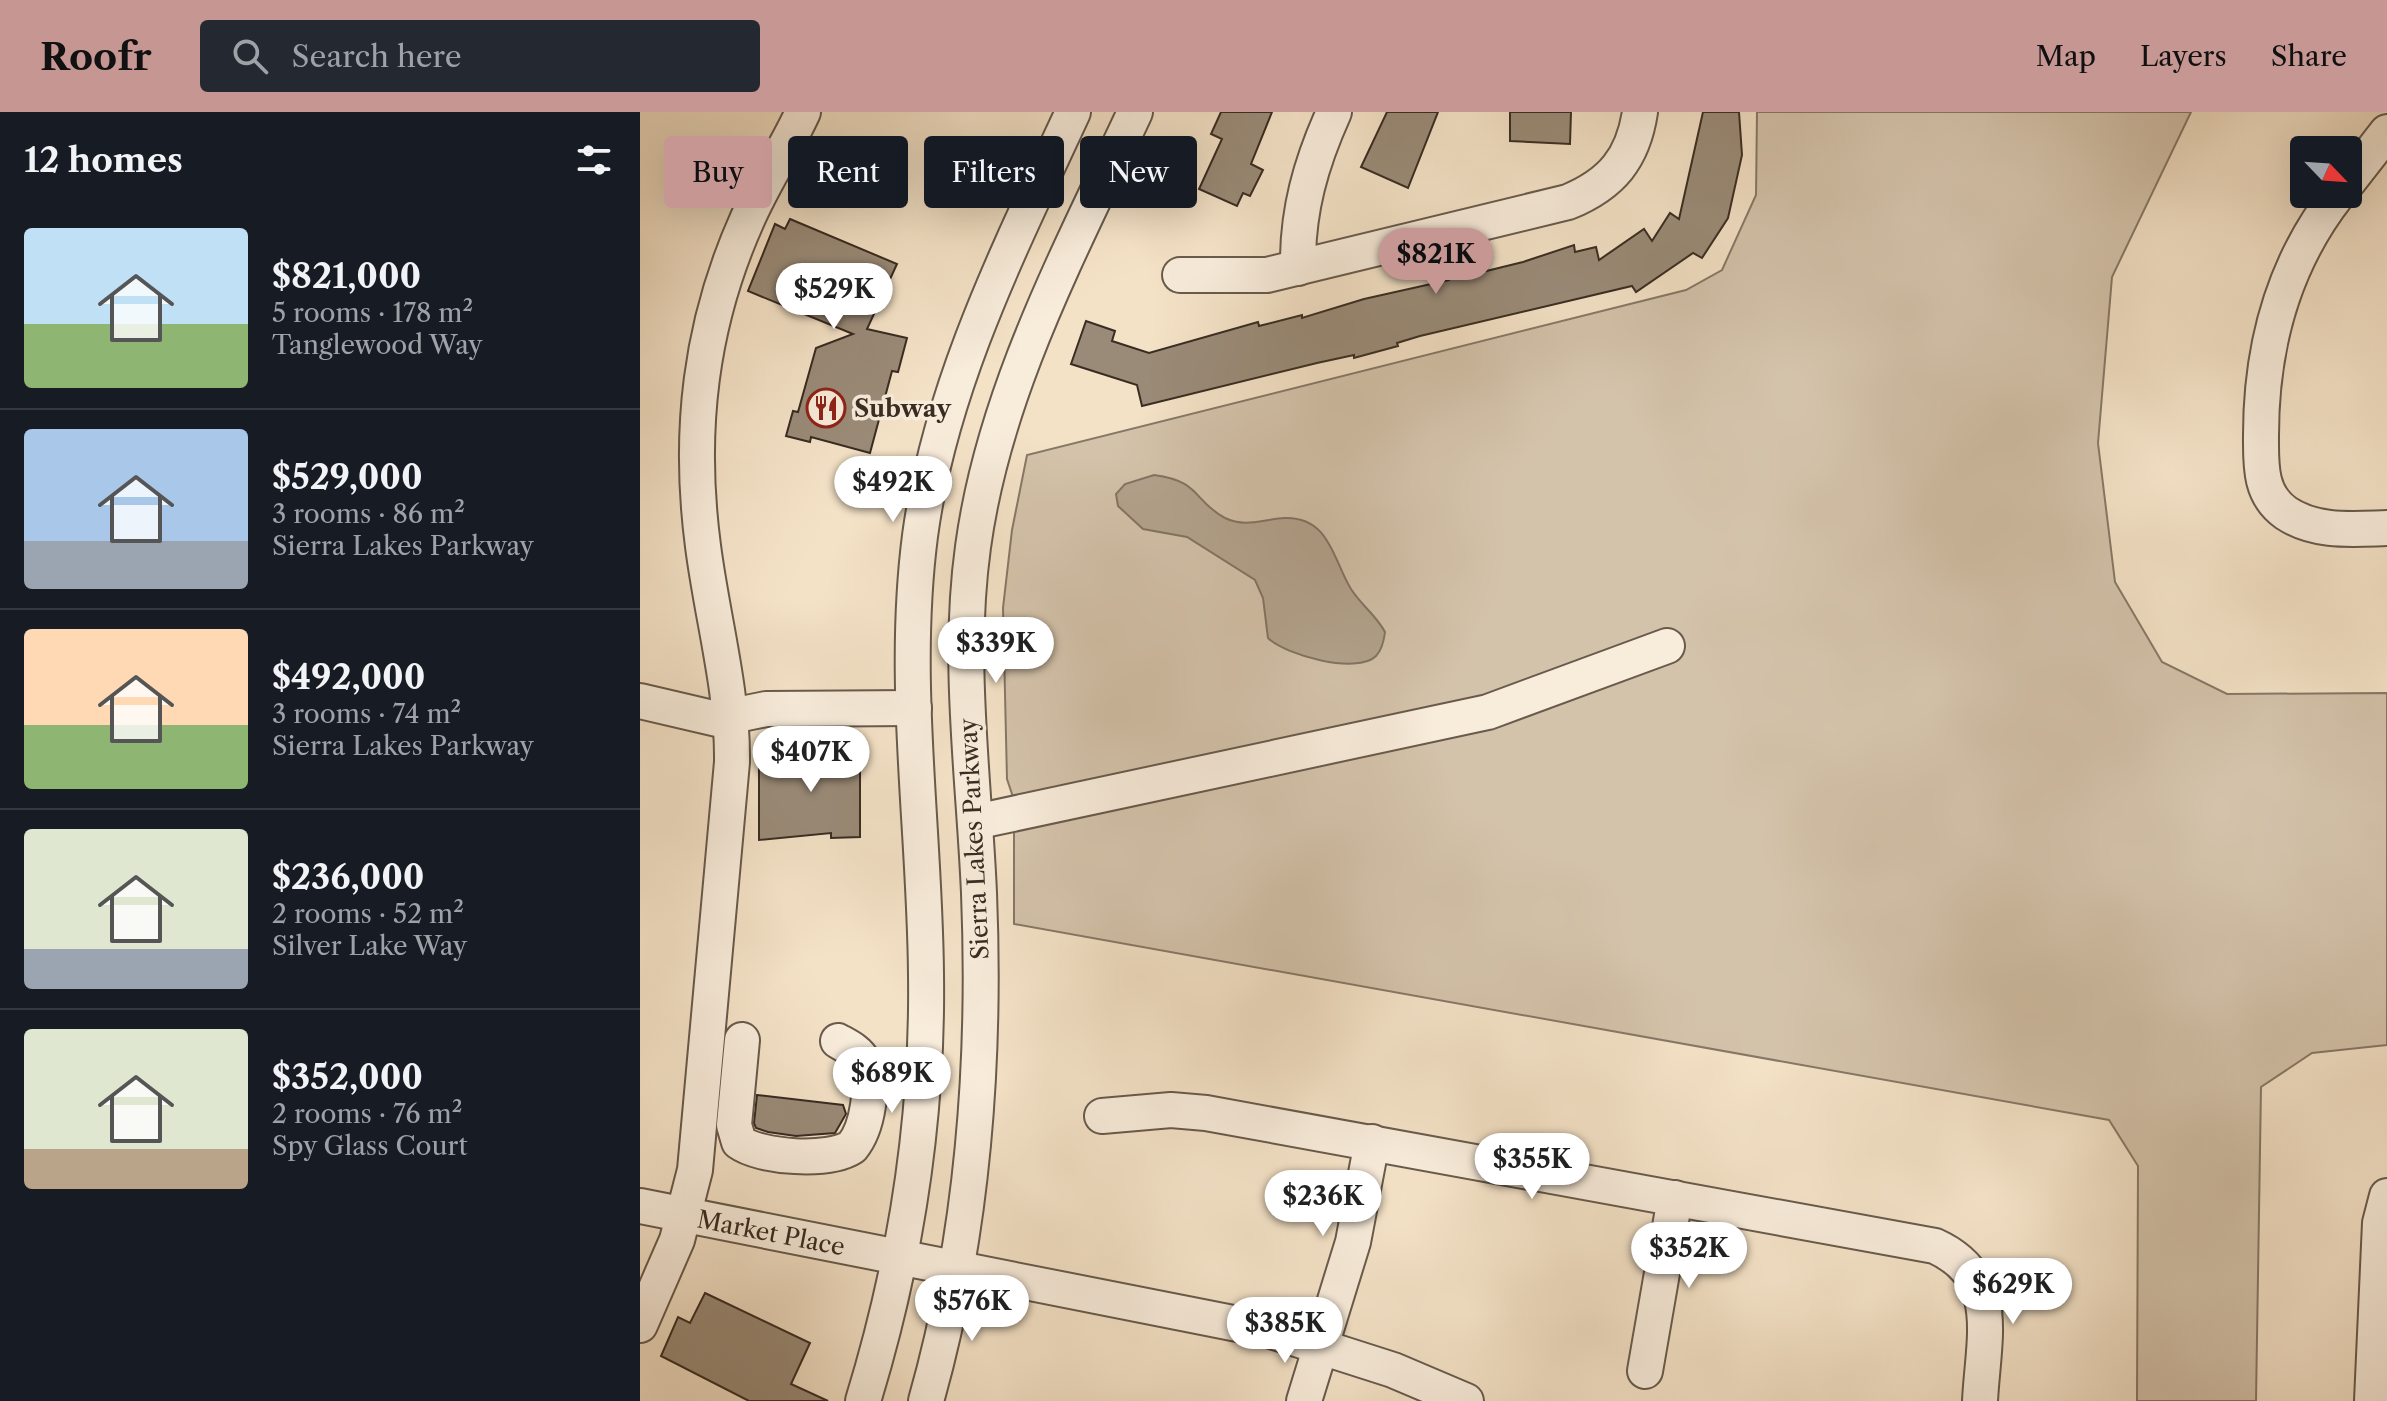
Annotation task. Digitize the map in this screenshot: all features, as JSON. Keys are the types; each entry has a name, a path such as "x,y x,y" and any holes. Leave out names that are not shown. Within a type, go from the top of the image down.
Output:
{"street":[{"path":"640,1325 670,1260 685,1217 698,1144 732,762 730,717 700,523 695,440 698,390 713,313 729,264 748,216 803,112"},
{"path":"863,1401 890,1315 915,1187 926,1030 914,708 916,576 924,509 941,428 997,274 1073,112"},
{"name":"Sierra Lakes Parkway","path":"926,1401 958,1270 972,1178 981,1053 975,822 966,652 973,547 995,436 1033,332 1135,112"},
{"path":"1298,268 1303,200 1317,150 1334,112"},
{"path":"1180,275 1239,278 1298,268 1568,202 1597,188 1621,167 1632,148 1640,112"},
{"path":"2362,164 2387,132"},
{"path":"2329,208 2288,279 2265,368 2261,473 2273,502 2286,513 2330,529 2387,528"},
{"path":"975,822 1488,712 1667,646"},
{"path":"640,701 704,717 730,717 766,709 914,708"},
{"path":"742,1040 734,1125 739,1142 755,1151 825,1157 852,1147 862,1131 866,1109 868,1080 864,1062 838,1041"},
{"path":"1102,1116 1136,1111 1194,1112 1912,1239 1954,1255 1969,1268 1980,1285 1984,1305 1980,1401"},
{"path":"1304,1401 1353,1242 1372,1142"},
{"path":"2372,1401 2380,1223 2387,1196"},
{"path":"1645,1371 1675,1198"},
{"name":"Market Place","path":"640,1206 1268,1330 1393,1370 1466,1401"}],"shaded area":[{"path":"1757,112 2191,112 2112,277 2098,443 2115,582 2162,662 2227,694 2387,693 2387,1045 2312,1053 2261,1087 2256,1401 2137,1401 2138,1166 2109,1120 1014,924 1014,800 1007,779 1003,608 1012,530 1027,455 1686,290 1722,270 1756,195"},
{"path":"1154,475 1189,487 1215,512 1233,521 1247,523 1285,518 1300,520 1321,532 1351,589 1385,632 1378,654 1354,664 1338,663 1289,651 1268,638 1263,598 1255,580 1187,537 1143,529 1118,506 1116,494 1125,484"}],"building":[{"path":"1221,112 1272,112 1251,164 1263,170 1250,196 1243,193 1237,206 1199,189 1222,139 1211,134"},
{"path":"1387,112 1438,112 1408,188 1361,167"},
{"path":"1510,112 1571,112 1570,144 1510,141"},
{"path":"1703,112 1739,112 1742,155 1728,218 1702,258 1693,253 1636,292 1632,286 1420,336 1397,343 1398,346 1354,358 1354,355 1317,363 1142,406 1137,385 1071,364 1086,321 1115,331 1112,341 1149,353 1258,322 1259,326 1302,315 1302,318 1364,299 1449,280 1448,274 1468,269 1470,275 1523,262 1574,245 1575,252 1596,247 1599,260 1644,229 1652,241 1670,213 1679,219"},
{"path":"790,219 897,264 867,329 907,338 898,372 892,371 870,453 811,437 810,442 786,436 793,411 798,412 816,348 853,334 748,291 775,224 785,229"},
{"path":"860,744 860,837 831,838 831,833 759,840 759,755 831,752 831,745"},
{"path":"757,1095 843,1105 846,1114 835,1133 796,1136 768,1132 756,1128 754,1123"},
{"path":"705,1293 810,1343 791,1384 828,1401 749,1401 661,1356 678,1317 690,1323"}],"place":[{"name":"Subway","path":"826,408"}]}
